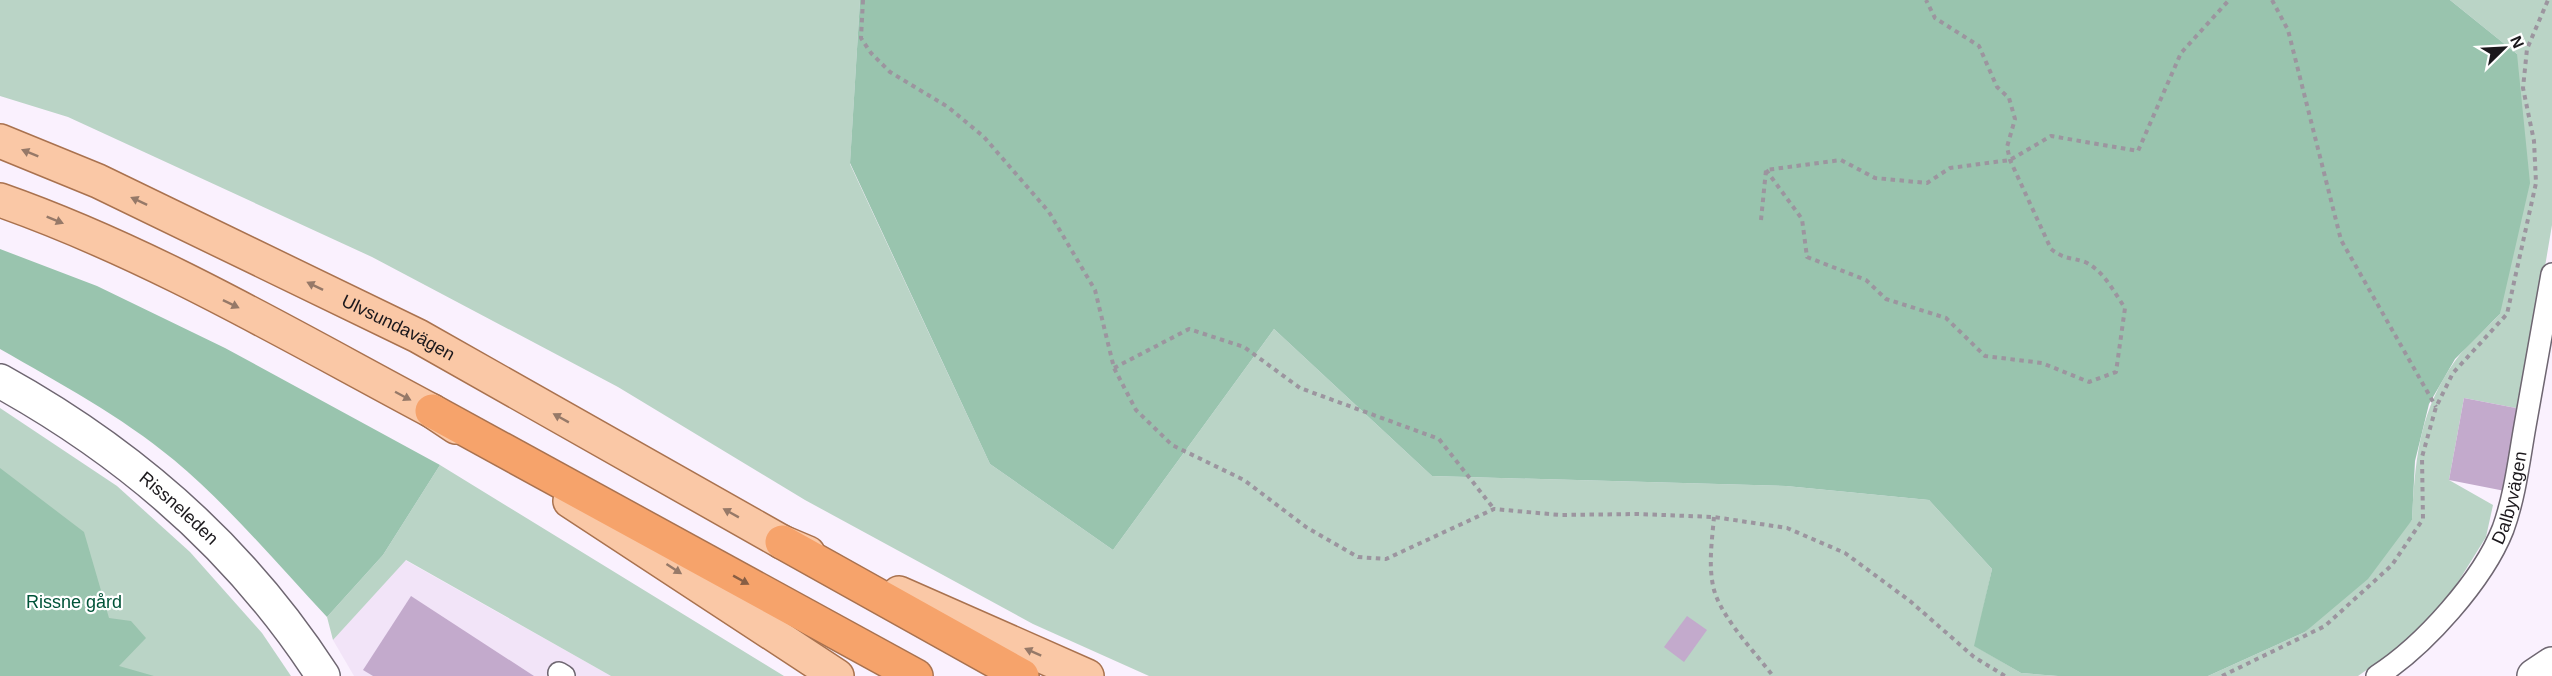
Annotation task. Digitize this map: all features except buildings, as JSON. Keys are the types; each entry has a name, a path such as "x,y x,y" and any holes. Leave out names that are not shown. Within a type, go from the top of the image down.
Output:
{"highway":[{"path":"432,411 916,676"},
{"path":"782,542 1022,676"}],"main road":[{"name":"Ulvsundavägen","path":"0,141 98,181 418,336 782,542 1087,676"},
{"path":"0,200 58,221 237,307 432,411 837,676"}],"street":[{"name":"Rissneleden","path":"0,381 51,409 136,468 217,542 291,627 323,676"},
{"path":"2534,676 2552,664"}],"lane":[{"name":"Dalbyvägen","path":"2378,676 2396,664 2435,629 2472,582 2502,530 2514,489 2552,274"}],"path":[{"path":"863,0 861,38 871,53 890,72 948,108 984,137 1049,212 1095,290 1114,368 1136,410 1172,445 1244,480 1306,527 1358,557 1386,559 1494,509 1560,515 1638,514 1714,517 1787,528 1845,553 1910,601 1974,657 2005,676"},
{"path":"1766,170 1802,219 1807,257 1866,280 1886,299 1946,318 1985,356 2042,363 2089,382 2116,372 2125,308 2103,275 2085,262 2063,258 2051,249 2010,160 2007,147 2015,119 2008,98 1996,87 1979,46 1935,18 1926,0"},
{"path":"1766,170 1841,160 1875,178 1927,183 1950,168 2010,160 2051,136 2138,151 2181,53 2229,0"},
{"path":"2272,0 2288,30 2341,240 2436,407"},
{"path":"2222,676 2325,626 2392,565 2423,519 2422,457 2436,407 2453,374 2507,314 2536,183 2534,141 2523,88 2527,49 2548,0"},
{"path":"1761,220 1766,170"},
{"path":"1114,368 1189,329 1244,347 1300,388 1439,439 1494,509"},
{"path":"1714,517 1711,554 1716,594 1729,618 1773,676"}],"shaded area":[{"path":"405,560 611,676 354,676 333,640"}],"green space":[{"path":"0,0 860,0 850,164 990,464 1113,550 1274,329 1432,476 1786,486 1929,500 1992,569 1975,646 2021,673 2058,676 1149,676 1033,624 805,500 618,387 372,257 68,117 0,96"},
{"path":"860,0 2450,0 2517,54 2530,183 2500,314 2455,359 2429,404 2415,461 2412,520 2368,579 2305,632 2208,676 2058,676 2021,673 1974,646 1992,569 1929,500 1786,486 1432,476 1274,329 1113,550 990,464 850,163"},
{"path":"2450,0 2552,0 2552,225 2521,409 2464,398 2449,480 2493,505 2486,537 2450,595 2422,626 2391,653 2358,676 2208,676 2305,632 2412,520 2417,457 2426,417 2434,398 2455,361 2500,314 2517,54"},
{"path":"0,249 97,286 225,348 440,465 383,555 327,617 233,516 174,460 133,429 67,387 0,349"},
{"name":"Rissne gård","path":"0,408 117,486 190,552 262,633 291,676 0,676"},
{"path":"440,465 784,676 611,676 406,560 333,640 327,617 383,555"},
{"name":"Rissne gård","path":"0,468 84,532 109,618 131,621 146,638 119,666 154,676 0,676"}]}
